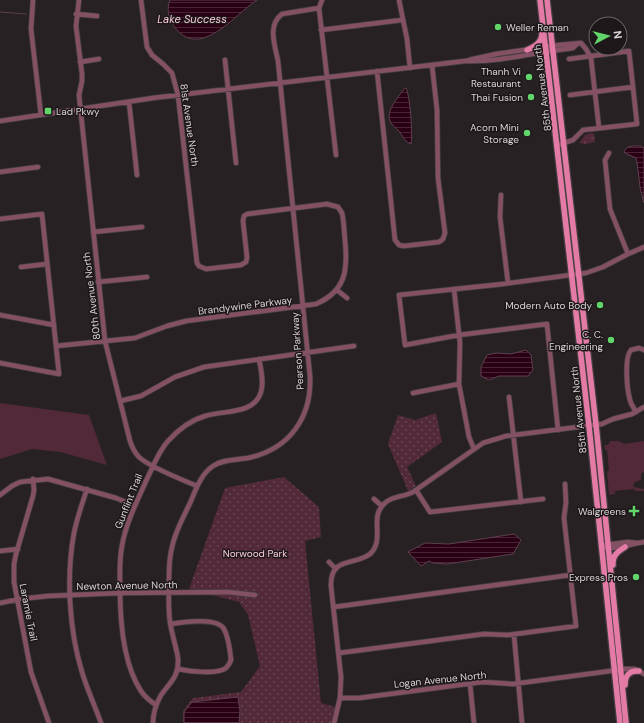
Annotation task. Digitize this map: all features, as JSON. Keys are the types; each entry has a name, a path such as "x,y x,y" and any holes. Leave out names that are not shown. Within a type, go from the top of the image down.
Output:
{"main road":[{"name":"85th Avenue North","path":"547,0 596,425 626,723"},
{"name":"85th Avenue North","path":"541,3 589,426 620,723"},
{"path":"527,50 537,45 542,36 540,16 541,3"},
{"path":"615,615 617,603 613,561 616,554 624,547"},
{"path":"625,713 627,704 625,680 628,674 632,671 641,672"}],"street":[{"path":"33,0 31,29 41,115"},
{"name":"80th Avenue North","path":"79,0 76,14 76,26 82,81 79,95 80,109 105,341 132,447 139,457 153,466 198,486"},
{"name":"81st Avenue North","path":"141,0 147,47 152,55 172,74 178,95 197,263 201,268 206,270 244,264 247,257 243,221 244,216 249,213 292,208"},
{"path":"322,0 319,8 336,155"},
{"path":"399,0 407,39 410,68"},
{"name":"Pearson Parkway","path":"178,669 178,658 171,624 169,564 173,542 203,475 214,465 220,462 247,458 267,452 285,441 292,434 303,416 310,397 311,386 308,352 273,28 280,15 319,8"},
{"path":"76,14 97,16"},
{"path":"321,30 402,20"},
{"path":"0,121 178,95 465,61 509,59 553,48 579,44 588,53"},
{"path":"465,61 477,57 527,50 547,50"},
{"path":"558,145 573,140 583,130 637,124 628,51"},
{"path":"569,59 591,56 598,128"},
{"path":"80,62 99,60"},
{"path":"225,60 236,163"},
{"path":"377,72 395,240 399,245 404,246 439,242 443,239 445,233 438,178 437,110 432,65"},
{"path":"570,95 633,87"},
{"path":"129,102 137,175"},
{"path":"609,153 605,160 610,206 619,234 628,254"},
{"path":"0,172 38,167"},
{"path":"501,195 500,217 508,283"},
{"name":"Brandywine Parkway","path":"56,346 135,338 167,326 186,321 303,306 316,304 323,301 337,290 344,279 347,264 342,216 338,207 327,204 292,208"},
{"path":"0,219 42,214 59,374 0,363"},
{"path":"93,232 142,227"},
{"path":"558,430 547,324 459,334 405,346 399,295 579,274 603,267 644,247"},
{"path":"21,267 47,264"},
{"path":"98,282 147,277"},
{"path":"454,289 459,334 459,384 469,437 474,449"},
{"path":"337,290 347,298"},
{"path":"0,315 54,325"},
{"path":"120,402 141,396 175,377 194,370 215,365 354,346"},
{"path":"636,412 632,406 629,394 627,356 631,350 640,348 644,350"},
{"name":"Gunflint Trail","path":"156,705 141,691 125,649 120,621 120,561 124,534 153,466 165,444 184,426 205,416 241,409 255,402 262,387 260,359"},
{"path":"413,393 459,384"},
{"path":"509,398 521,502"},
{"path":"334,723 340,698 341,677 331,586 332,577 336,569 346,562 363,558 373,550 378,540 376,517 382,506 388,500 408,495 474,449 491,440 514,435 602,424 613,419 632,414 644,407"},
{"path":"0,495 16,483 33,479 48,479 116,498 135,506"},
{"name":"Laramie Trail","path":"33,479 33,496 18,548 14,573 16,600 31,672 49,723"},
{"path":"339,654 484,634 501,636 576,626 564,518 566,502 565,484"},
{"path":"87,489 72,546 70,574 71,618 77,653 86,687 100,723"},
{"path":"416,490 430,512 543,499"},
{"path":"374,499 382,506"},
{"path":"602,547 628,542 637,543"},
{"path":"608,546 624,547 644,542"},
{"path":"0,551 18,548"},
{"path":"329,562 336,569"},
{"path":"334,606 570,575"},
{"name":"Newton Avenue North","path":"0,604 16,600 48,596 120,593 228,592 255,595"},
{"path":"153,723 156,705 162,694 175,678 178,669 192,671 218,671 226,668 232,660 226,633 221,625 212,622 185,622 171,624"},
{"path":"514,634 522,723"},
{"name":"Logan Avenue North","path":"340,698 359,698 488,682 501,684 519,683 614,670 632,669 641,672"},
{"path":"470,684 474,723"}],"green space":[{"path":"591,133 594,134 595,142 585,144 579,143 585,135"},
{"path":"0,403 89,415 107,465 60,452 32,449 0,459"},
{"path":"436,413 442,442 407,467 416,486 408,491 388,444 398,415 415,420"},
{"path":"610,441 619,441 624,444 644,441 644,472 641,474 641,480 635,482 633,485 634,487 644,489 644,491 635,491 635,489 615,491 615,494 609,495 607,450 605,450 604,445 608,445"},
{"name":"Norwood Park","path":"284,477 319,507 321,537 305,541 321,703 335,707 332,723 183,723 183,711 193,698 241,692 260,666 248,615 239,602 189,589 225,488"}],"water":[{"name":"Lake Success","path":"170,0 257,0 217,32 205,37 194,39 184,36 172,23 168,10"},
{"path":"406,88 411,115 411,144 405,140 389,119 390,110"},
{"path":"641,146 644,148 644,203 636,158 625,153 624,151 628,147"},
{"path":"526,350 531,355 533,370 528,376 499,376 489,380 481,376 481,367 487,355 496,353 511,354"},
{"path":"514,534 521,540 513,554 447,564 433,563 429,561 421,566 408,552 425,543 449,544"},
{"path":"238,697 240,711 239,723 184,723 184,712 192,702"}],"waterway":[{"path":"0,12 26,14"}],"place":[{"name":"Weller Reman","path":"498,27"},
{"name":"Thanh Vi Restaurant","path":"529,77"},
{"name":"Thai Fusion","path":"531,97"},
{"name":"Lad Pkwy","path":"48,111"},
{"name":"Acorn Mini Storage","path":"527,133"},
{"name":"Modern Auto Body","path":"600,305"},
{"name":"C. C. Engineering","path":"611,340"},
{"name":"Walgreens","path":"634,511"},
{"name":"Express Pros","path":"636,577"}]}
